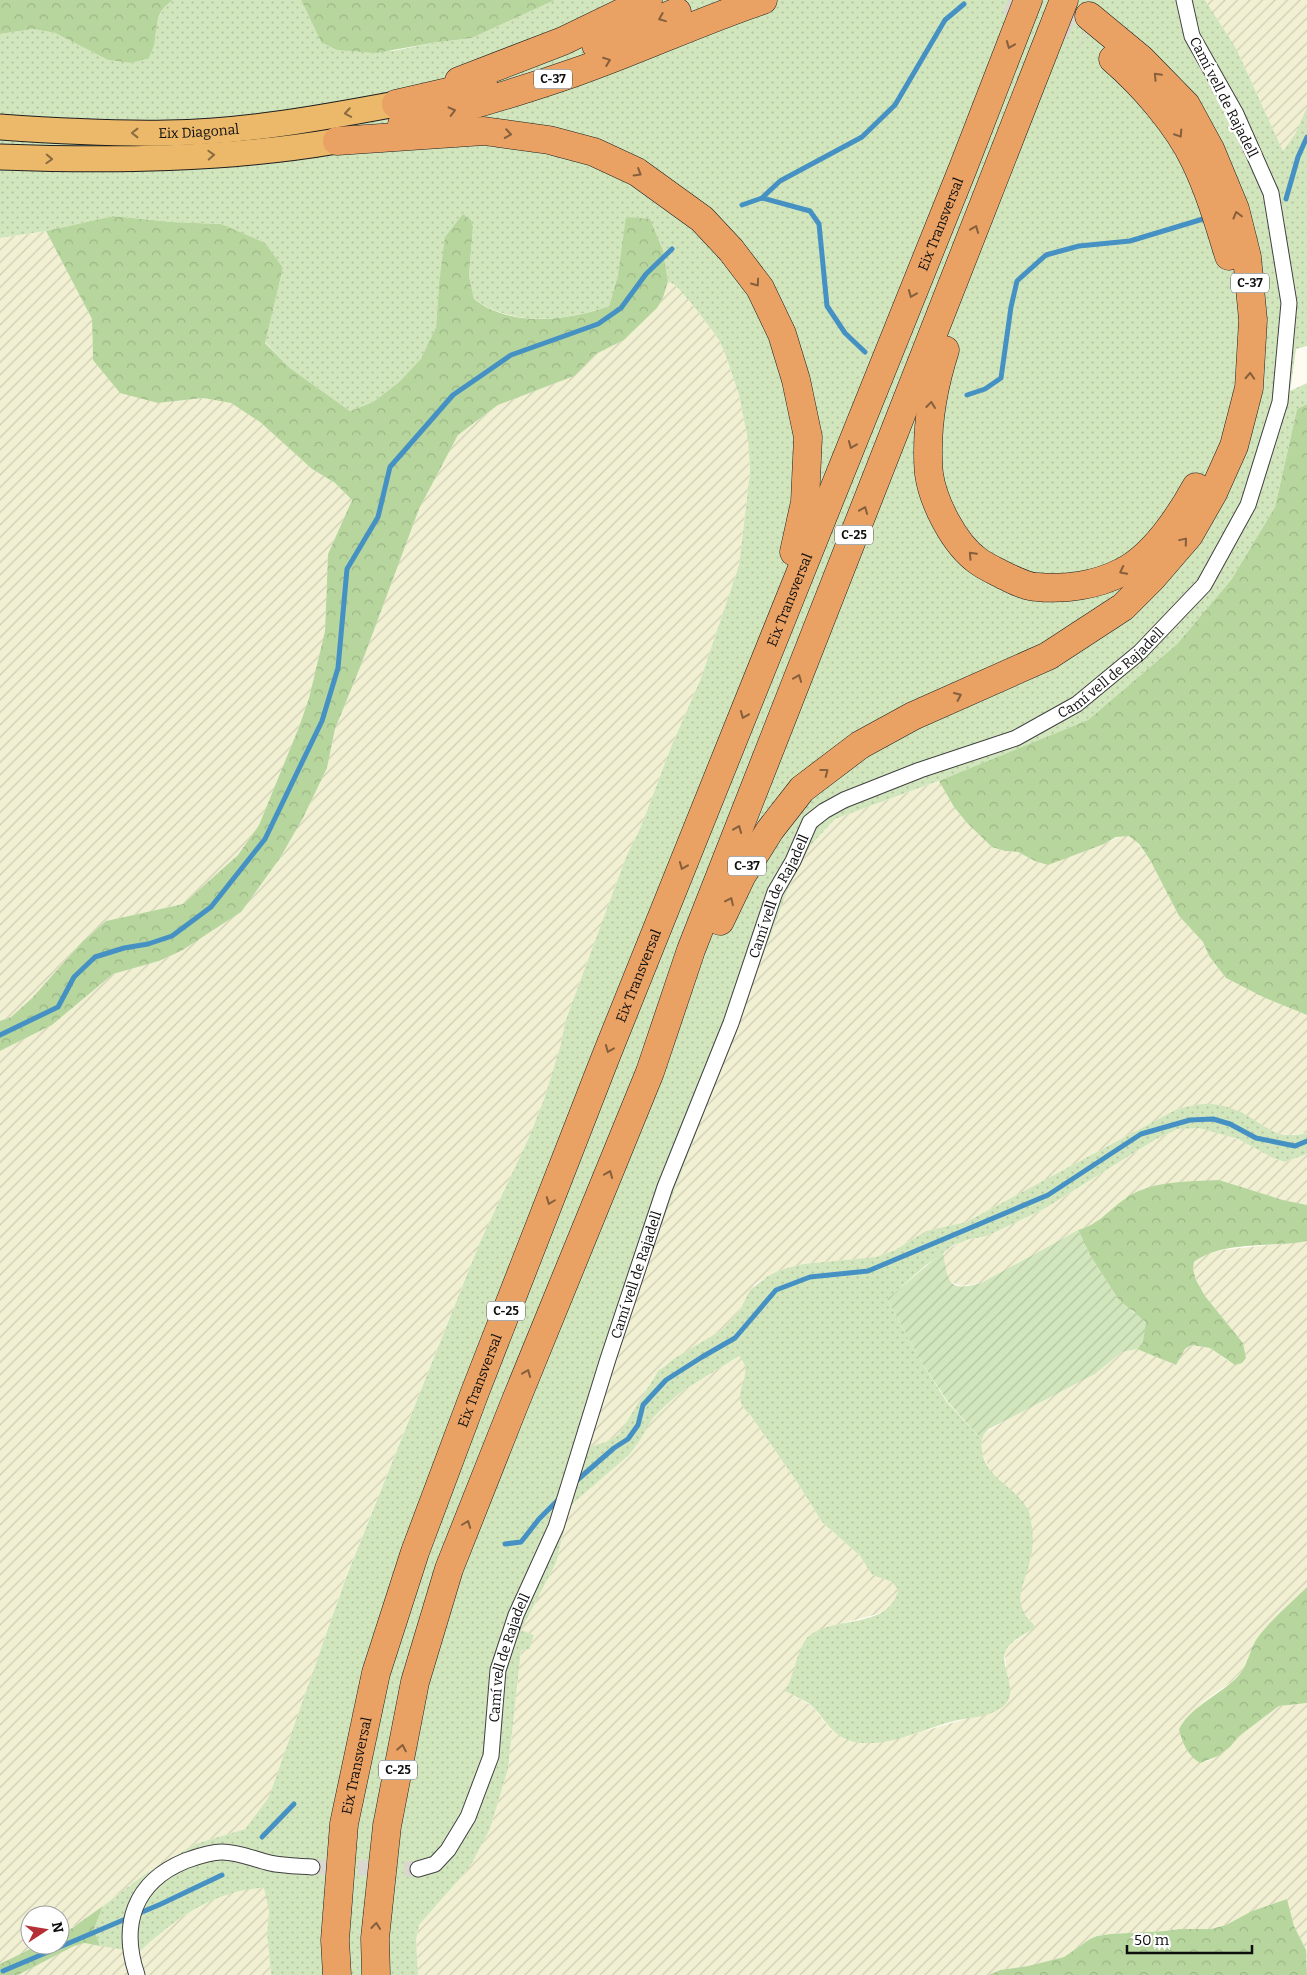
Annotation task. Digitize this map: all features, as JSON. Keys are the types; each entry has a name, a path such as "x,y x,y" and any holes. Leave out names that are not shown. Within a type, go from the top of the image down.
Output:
{"highway":[{"path":"396,104 563,41 648,0"},
{"name":"C-37","path":"396,104 496,81 570,56 707,0"},
{"name":"C-37","path":"337,140 467,107 576,72 644,47 716,16 763,0"},
{"name":"Eix Transversal","path":"337,1975 335,1940 344,1824 376,1673 416,1552 475,1392 610,1046 963,168 1028,0"},
{"name":"C-25","path":"376,1975 375,1938 387,1826 415,1682 450,1569 514,1405 650,1072 691,950 1064,0"},
{"name":"C-37","path":"650,1072 742,875 770,830 802,789 860,745 913,716 1048,656 1123,607 1152,578 1189,535 1213,493 1234,446 1249,388 1253,320 1247,257 1235,209 1211,151 1186,105 1141,60 1087,26 1170,121 1195,160 1215,208 1230,261 1235,318 1231,385 1218,436 1195,488 1171,527 1141,560 1122,572 1102,580 1072,587 1035,588 978,561 953,535 935,497 928,473 928,430 934,384 958,307 960,266"},
{"name":"Eix Diagonal","path":"0,127 90,132 168,133 295,122 396,104"},
{"name":"C-37","path":"337,140 484,130 549,140 594,152 637,172 702,218 731,250 760,288 782,334 796,380 808,437 804,511 797,545 781,586 762,670"},
{"name":"Eix Diagonal","path":"0,157 78,159 216,155 306,146 337,140"}],"street":[{"name":"Camí vell de Rajadell","path":"418,1869 435,1864 448,1850 468,1817 475,1800 491,1756 498,1670 516,1615 556,1527 608,1359 665,1187 731,1023 775,892 793,862 810,822 824,811 844,800 920,770 1016,738 1077,704 1140,652 1204,585 1248,505 1280,402 1289,303 1271,193 1236,114 1192,36 1184,0"},
{"path":"137,1975 130,1943 135,1904 147,1886 166,1871 194,1858 219,1852 238,1852 272,1863 312,1867"}],"shaded area":[{"path":"1205,0 1307,0 1307,107 1295,134 1283,151 1236,48"},
{"path":"46,231 92,319 93,360 158,403 203,398 231,403 260,422 312,469 335,483 352,500 328,554 325,631 309,698 259,825 238,855 183,904 106,921 83,941 32,998 11,1017 0,1021 0,238"},
{"path":"668,281 676,286 691,303 718,338 739,395 748,440 750,472 739,565 701,678 671,747 642,824 626,857 565,1022 561,1044 544,1099 530,1135 480,1242 345,1579 269,1798 245,1829 195,1844 145,1874 86,1919 70,1928 70,1905 20,1905 20,1954 0,1964 0,1051 52,1025 113,974 159,961 181,951 280,858 303,818 327,768 335,729 419,509 458,435 498,405 573,376 596,354 624,340 657,308 663,298"},
{"path":"939,781 954,807 967,823 992,847 1018,852 1035,861 1104,844 1122,835 1134,839 1150,860 1179,916 1203,942 1209,956 1226,978 1265,998 1307,1015 1307,1133 1289,1135 1275,1133 1246,1115 1216,1105 1210,1104 1177,1109 966,1222 926,1231 895,1250 876,1257 803,1264 780,1270 755,1284 740,1310 722,1330 663,1366 654,1376 627,1424 619,1434 608,1441 589,1447 650,1256 788,889 811,845 835,819"},
{"path":"1185,1127 1224,1134 1285,1162 1307,1154 1307,1205 1283,1200 1219,1180 1144,1188 1124,1199 1092,1225 1065,1237 981,1283 961,1286 949,1281 946,1275 943,1253 960,1242 987,1236 1044,1209 1165,1134"},
{"path":"1307,1241 1307,1587 1257,1640 1245,1668 1231,1682 1203,1702 1183,1723 1206,1762 1218,1756 1238,1737 1279,1706 1307,1703 1307,1970 1306,1950 1294,1926 1287,1899 1252,1911 1226,1925 1211,1929 1179,1929 1097,1936 1064,1957 1028,1966 1000,1970 989,1975 418,1975 416,1940 419,1925 472,1863 490,1829 508,1769 521,1651 530,1649 534,1636 521,1630 556,1563 570,1506 629,1455 653,1418 681,1392 739,1356 744,1361 747,1374 742,1387 743,1407 797,1482 822,1522 860,1556 872,1575 892,1582 898,1590 897,1597 889,1608 877,1614 811,1634 802,1645 786,1691 812,1706 831,1730 850,1740 864,1743 907,1736 997,1710 1006,1666 1005,1652 1008,1646 1035,1627 1022,1610 1019,1595 1030,1560 1033,1534 1026,1506 991,1472 982,1453 984,1434 1008,1419 1095,1374 1122,1352 1130,1349 1144,1351 1175,1365 1185,1349 1191,1345 1210,1348 1228,1361 1246,1358 1243,1343 1205,1296 1196,1280 1193,1269 1194,1262 1206,1254 1223,1250"},
{"path":"265,1888 269,1911 267,1934 271,1975 18,1975 56,1955 70,1955 70,1948 85,1943 139,1952 166,1926 216,1897 249,1889"}],"green space":[{"path":"0,0 173,0 167,4 159,17 154,44 149,58 131,63 108,60 55,33 33,29 0,34"},
{"path":"173,0 301,0 321,42 393,51 432,43 472,38 555,0 1205,0 1236,48 1283,151 1295,134 1307,107 1307,346 1296,349 1290,391 1307,383 1307,404 1297,409 1275,507 1231,580 1177,644 1088,720 982,765 835,819 811,845 788,889 650,1256 589,1447 608,1441 619,1434 658,1371 675,1358 722,1330 740,1310 750,1290 768,1276 780,1270 803,1264 876,1257 895,1250 926,1231 966,1222 1177,1109 1203,1104 1221,1105 1234,1109 1280,1134 1296,1135 1307,1133 1307,1154 1285,1162 1273,1158 1238,1139 1199,1128 1178,1129 1158,1138 1044,1209 987,1236 954,1245 925,1266 887,1299 922,1363 947,1402 982,1440 982,1452 985,1462 997,1478 1021,1499 1029,1513 1033,1531 1032,1547 1022,1588 1021,1603 1028,1618 1036,1627 1008,1647 1004,1660 1010,1696 1002,1707 990,1714 954,1721 889,1741 863,1743 851,1741 838,1735 812,1706 785,1691 802,1646 810,1635 833,1625 860,1620 884,1611 893,1602 898,1590 892,1582 872,1575 860,1556 822,1522 797,1482 743,1407 740,1401 740,1394 745,1369 744,1363 739,1356 681,1392 663,1408 653,1418 629,1455 570,1506 556,1563 521,1630 534,1635 530,1649 521,1651 508,1769 490,1829 472,1863 419,1925 416,1940 418,1975 271,1975 267,1934 269,1911 264,1888 228,1894 196,1908 167,1928 139,1952 100,1946 94,1929 103,1906 145,1874 195,1844 245,1829 269,1797 345,1580 480,1242 530,1135 544,1099 561,1044 565,1022 626,857 642,824 671,747 701,678 739,565 750,472 748,440 739,395 718,338 691,303 676,286 668,281 663,251 618,275 609,306 558,318 522,317 505,314 489,308 474,299 469,276 473,227 439,284 436,327 421,360 399,382 373,402 350,411 290,368 265,342 283,268 221,224 172,222 113,216 46,231 0,238 0,34 33,29 55,33 108,60 131,63 155,41 156,29 161,13"},
{"path":"301,0 555,0 472,38 376,53 337,50 321,42"},
{"path":"463,214 471,220 473,227 469,276 474,299 489,308 522,318 540,319 575,315 609,306 618,275 626,217 650,219 663,251 668,281 663,298 657,308 624,340 596,354 574,376 498,405 458,435 419,509 335,729 327,768 303,818 280,858 241,912 181,951 159,961 113,974 52,1025 0,1051 0,1021 11,1017 32,998 83,941 106,921 183,904 238,855 259,825 309,698 325,631 328,554 352,500 335,483 312,469 260,422 231,403 203,398 158,403 120,393 93,360 92,319 46,231 113,216 172,222 221,224 265,243 283,268 265,343 290,368 350,411 373,402 399,382 421,359 436,327 445,237"},
{"path":"1307,404 1307,1015 1265,998 1226,978 1209,956 1203,942 1179,916 1150,860 1139,844 1129,836 1116,837 1104,844 1048,865 1018,852 992,847 967,823 954,807 939,781 1088,720 1177,644 1231,580 1275,507 1297,409"},
{"path":"1219,1180 1283,1200 1307,1205 1307,1241 1219,1250 1194,1262 1193,1269 1196,1280 1205,1296 1243,1343 1246,1358 1242,1363 1235,1365 1210,1348 1191,1345 1185,1349 1176,1365 1137,1349 1143,1342 1135,1312 1123,1305 1118,1299 1091,1257 1078,1230 1092,1224 1129,1196 1150,1187 1161,1184"},
{"path":"1078,1230 1091,1257 1118,1299 1146,1322 1143,1342 1137,1349 1122,1352 1095,1374 989,1429 984,1434 982,1440 948,1402 922,1363 887,1299 943,1252 946,1270 951,1282 955,1285 970,1286 981,1283"},
{"path":"1307,1587 1307,1703 1279,1706 1238,1737 1230,1747 1218,1756 1200,1763 1186,1749 1179,1729 1191,1713 1239,1675 1261,1633"},
{"path":"1287,1899 1294,1926 1306,1950 1307,1975 989,1975 1000,1970 1028,1966 1064,1957 1097,1936 1179,1929 1211,1929 1226,1925 1252,1911"},
{"path":"103,1906 94,1929 100,1946 85,1943 70,1948 70,1929"},
{"path":"20,1954 57,1955 18,1975 0,1975 0,1964"}],"waterway":[{"path":"742,205 762,198 780,181 862,137 895,105 945,20 964,4"},
{"path":"1286,199 1298,157 1307,137"},
{"path":"762,198 810,211 819,224 827,306 845,333 865,352"},
{"path":"967,395 985,389 1001,378 1011,307 1017,281 1046,255 1079,246 1130,241 1203,219"},
{"path":"0,1035 58,1007 74,977 95,957 172,936 211,907 265,839 322,721 338,668 347,569 378,517 390,467 453,395 511,355 598,324 621,308 646,274 672,249"},
{"path":"575,1482 614,1448 628,1439 638,1425 643,1405 666,1380 735,1338 776,1290 810,1277 868,1271 1048,1195 1141,1134 1190,1120 1213,1119 1230,1124 1256,1138 1295,1146 1307,1141"},
{"path":"505,1544 521,1542 539,1519 561,1497"},
{"path":"262,1837 294,1804"},
{"path":"3,1971 161,1904 222,1875"}],"tunnel":[{"path":"1008,0 1042,13 1086,35"},
{"path":"312,1867 418,1869"}]}
